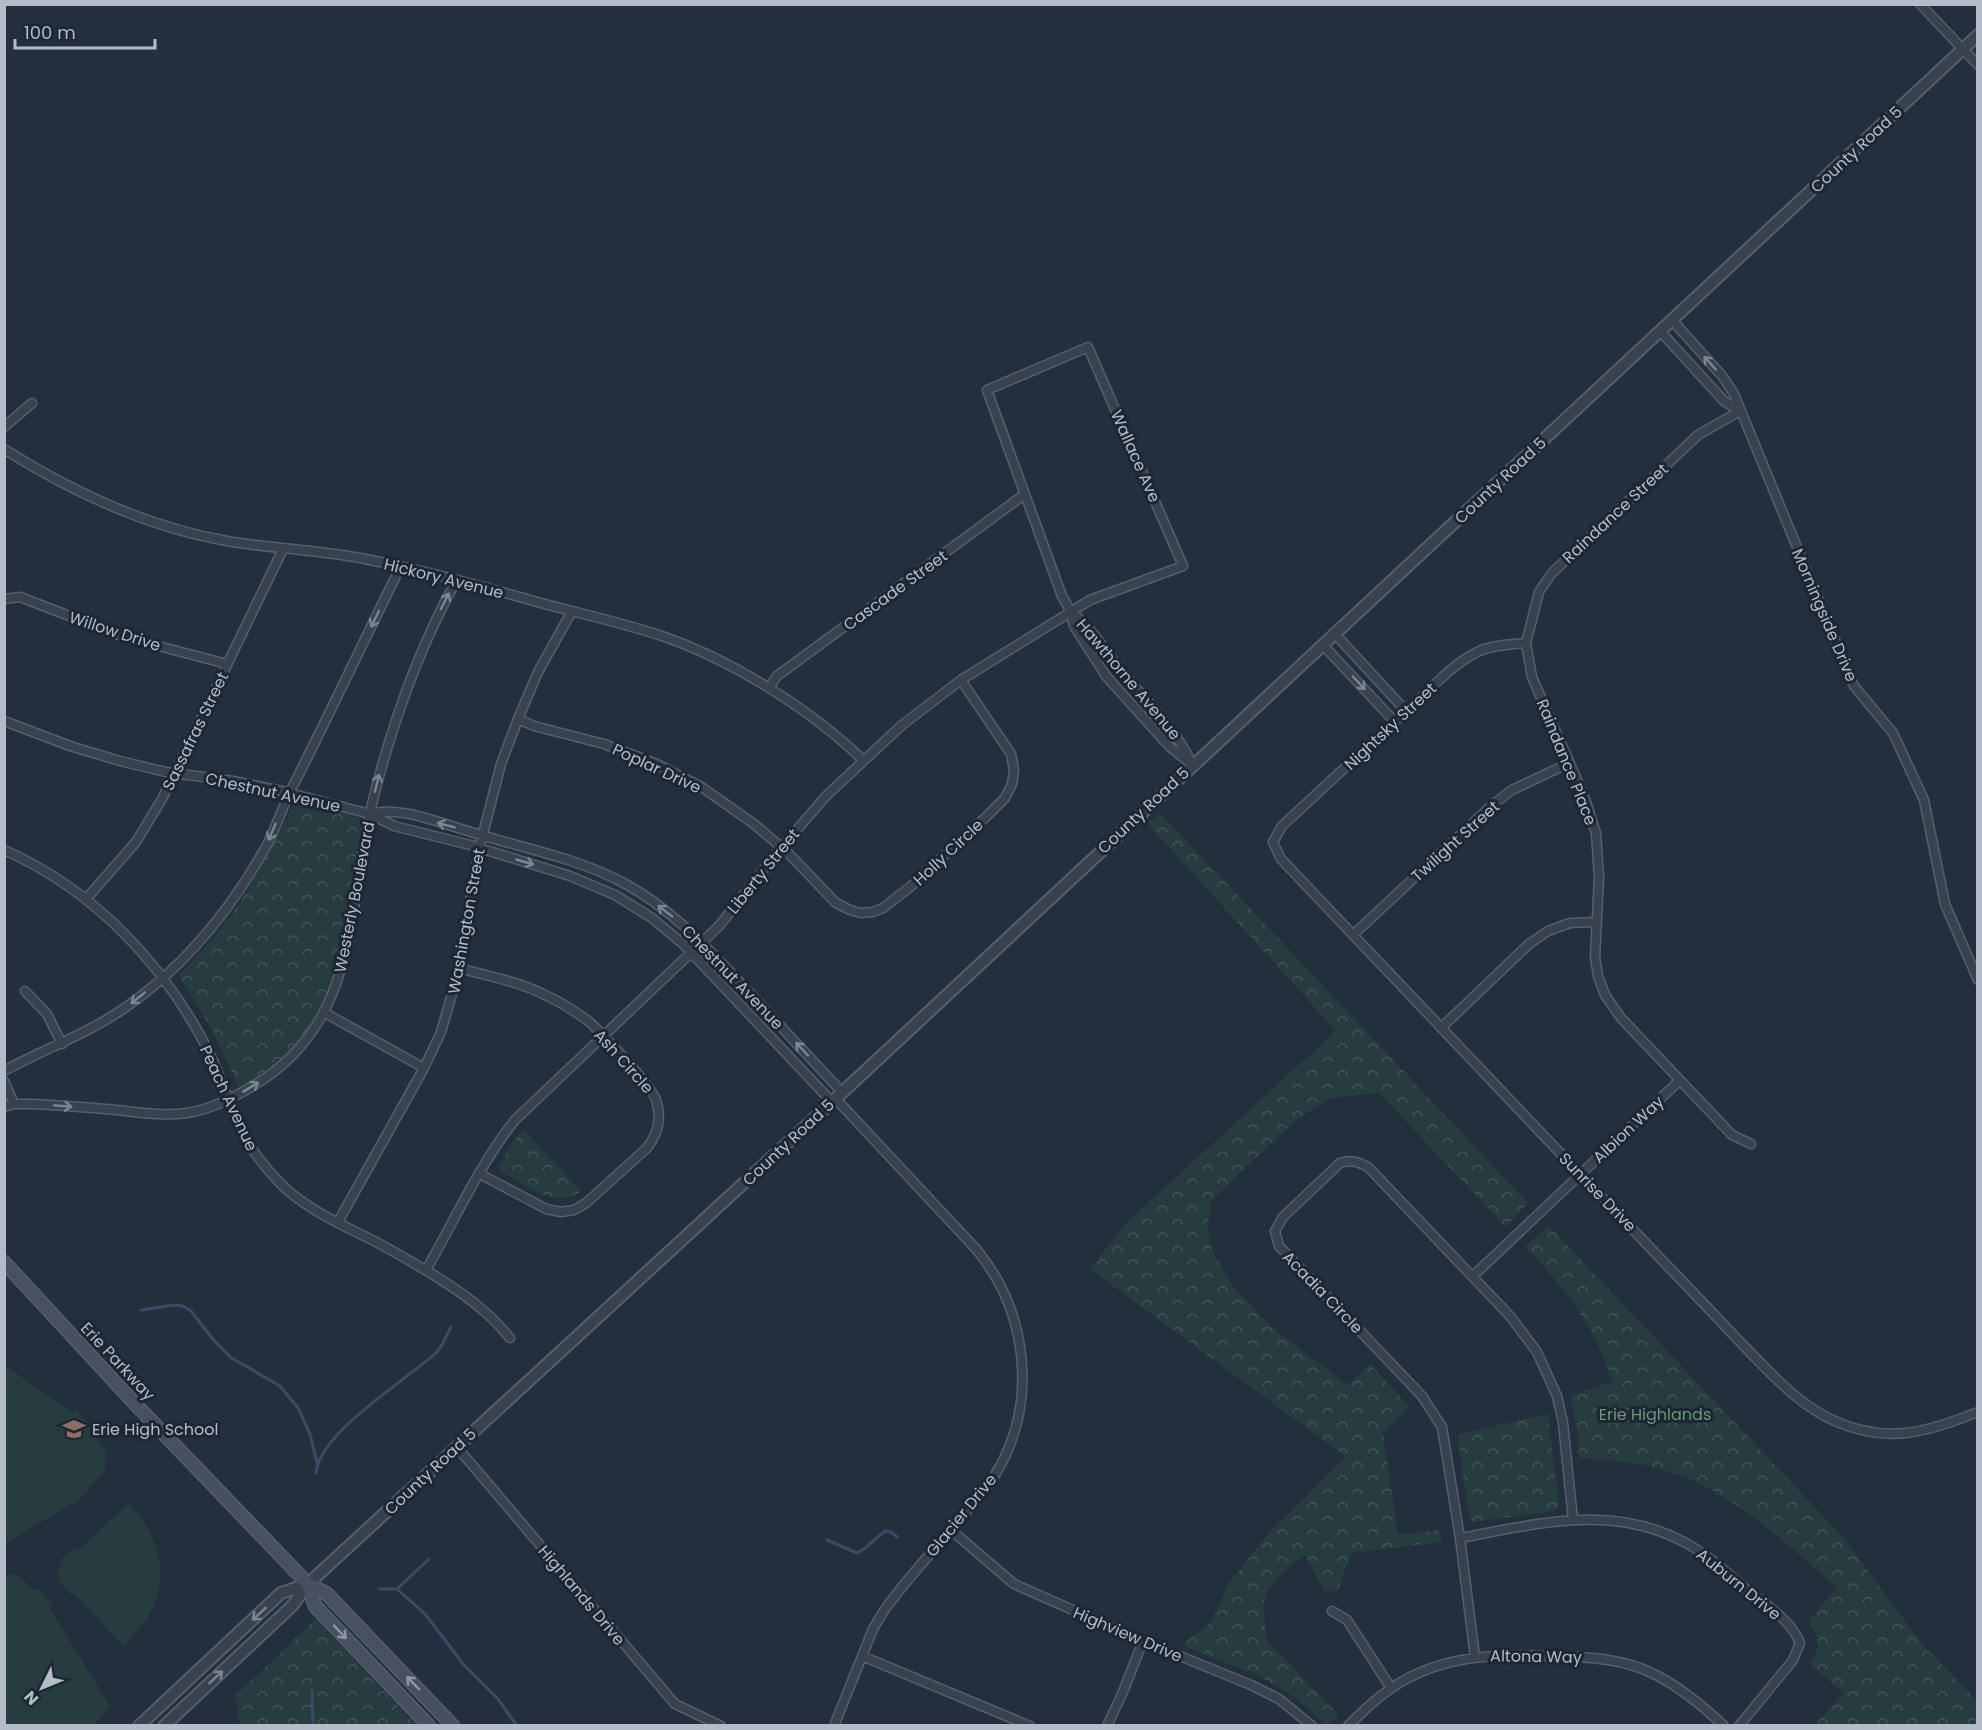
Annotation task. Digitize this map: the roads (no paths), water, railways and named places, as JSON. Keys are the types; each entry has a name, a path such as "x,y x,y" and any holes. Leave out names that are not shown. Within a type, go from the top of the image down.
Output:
{"main road":[{"name":"Erie Parkway","path":"4,1262 138,1407 308,1584 327,1594 453,1725"},
{"name":"Erie Parkway","path":"308,1584 315,1606 429,1725"}],"street":[{"path":"1920,4 1977,65"},
{"name":"County Road 5","path":"164,1725 292,1606 308,1584 456,1446 836,1097 1977,35"},
{"name":"Morningside Drive","path":"1672,320 1723,377 1734,394 1854,686 1893,733 1923,800 1945,904 1977,980"},
{"name":"Morningside Drive","path":"1660,331 1724,401 1740,411"},
{"name":"Wallace Ave","path":"987,390 1088,347 1183,566"},
{"name":"Hawthorne Avenue","path":"987,390 1062,596 1071,612 1074,626 1106,675 1169,746 1192,765"},
{"path":"4,427 32,403"},
{"name":"Raindance Street","path":"1526,643 1539,592 1552,573 1698,435 1740,411"},
{"name":"Hickory Avenue","path":"4,449 82,493 134,515 188,532 224,541 334,554 400,566 665,637 737,669 769,688 842,741 863,760"},
{"name":"Cascade Street","path":"769,688 777,676 1025,494"},
{"name":"Sassafras Street","path":"86,899 136,842 162,799 283,549"},
{"path":"4,1071 81,1035 130,1005 179,964 210,933 235,898 268,842 400,566"},
{"name":"Liberty Street","path":"426,1270 503,1134 719,926 781,847 826,796 863,760 902,725 961,680 1090,600 1183,566"},
{"name":"Westerly Boulevard","path":"4,1107 14,1104 164,1115 188,1112 220,1104 268,1077 292,1056 315,1030 325,1013 341,974 370,814 385,753 406,688 432,627 456,580"},
{"name":"Willow Drive","path":"4,599 21,597 124,637 227,664"},
{"name":"Washington Street","path":"338,1222 424,1068 447,1015 459,968 482,835 501,764 538,672 572,611"},
{"name":"Hawthorne Avenue","path":"1071,612 1084,622 1118,667 1181,741 1192,765"},
{"path":"1335,633 1406,711"},
{"name":"Nightsky Street","path":"1273,842 1282,826 1467,656 1490,646 1526,643"},
{"name":"Raindance Place","path":"1526,643 1532,677 1584,796 1596,833 1599,877 1595,957 1598,976 1605,995 1621,1018 1679,1081 1732,1135 1751,1144"},
{"path":"1322,644 1395,722"},
{"name":"Holly Circle","path":"781,847 836,903 850,910 873,912 883,908 910,887 987,816 1005,798 1012,784 1014,770 1011,754 961,680"},
{"name":"Poplar Drive","path":"518,719 534,726 604,744 657,764 703,788 754,824 781,847"},
{"name":"Chestnut Avenue","path":"4,721 70,746 120,761 290,792 370,814 394,826 570,876 615,895 652,918 692,953 836,1097"},
{"name":"Twilight Street","path":"1353,935 1491,806 1512,790 1569,763"},
{"name":"Chestnut Avenue","path":"370,814 379,811 398,812 565,858 622,883 666,911 702,942 836,1097"},
{"name":"Sunrise Drive","path":"1273,842 1281,859 1441,1028 1771,1374 1813,1410 1846,1425 1887,1434 1911,1434 1931,1430 1977,1412"},
{"name":"Peach Avenue","path":"4,850 55,876 86,899 126,935 164,977 195,1026 210,1055 249,1144 261,1162 280,1183 338,1222 426,1270 485,1311 510,1338"},
{"path":"1441,1028 1529,944 1548,931 1570,923 1596,922"},
{"name":"Ash Circle","path":"459,968 522,985 544,994 581,1016 603,1036 647,1084 656,1098 659,1112 655,1137 647,1148 586,1203 574,1210 561,1212 546,1209 480,1174"},
{"path":"25,991 47,1014 62,1044"},
{"path":"325,1013 424,1068"},
{"path":"4,1081 14,1104"},
{"name":"Albion Way","path":"1473,1276 1679,1081"},
{"name":"Glacier Drive","path":"834,1725 862,1656 885,1609 995,1476 1006,1455 1016,1427 1023,1379 1018,1329 1003,1289 985,1260 836,1097"},
{"name":"Acadia Circle","path":"1475,1657 1460,1538 1442,1426 1422,1396 1280,1246 1275,1231 1283,1217 1340,1163 1349,1160 1368,1167 1473,1276 1523,1332 1549,1375 1557,1396 1563,1423 1573,1520"},
{"name":"Highlands Drive","path":"456,1446 675,1704 721,1725"},
{"name":"Auburn Drive","path":"1460,1538 1592,1519 1629,1522 1649,1527 1684,1542 1711,1558 1790,1626 1800,1643 1798,1653 1739,1725"},
{"name":"Highview Drive","path":"951,1530 1014,1584 1270,1694 1287,1704 1312,1725"},
{"name":"County Road 5","path":"139,1725 281,1593 308,1584"},
{"path":"1332,1611 1347,1620 1391,1688"},
{"path":"1107,1725 1143,1641"},
{"name":"Altona Way","path":"1348,1725 1391,1688 1431,1668 1475,1657 1512,1655 1594,1657 1625,1663 1653,1674 1682,1691 1724,1725"},
{"path":"862,1656 1030,1725"}],"waterway":[{"path":"141,1310 174,1305 183,1306 191,1311 230,1357 280,1386 298,1408 310,1434 317,1463"},
{"path":"316,1473 321,1457 332,1441 366,1408 436,1353 451,1327"},
{"path":"827,1540 857,1553 885,1531 897,1537"},
{"path":"397,1589 429,1559"},
{"path":"379,1589 397,1589 425,1614 464,1665 498,1699 517,1726"},
{"path":"312,1690 313,1726"}],"place":[{"name":"Erie High School","path":"74,1429"}],"park label":[{"name":"Erie Highlands","path":"1655,1414"}]}
